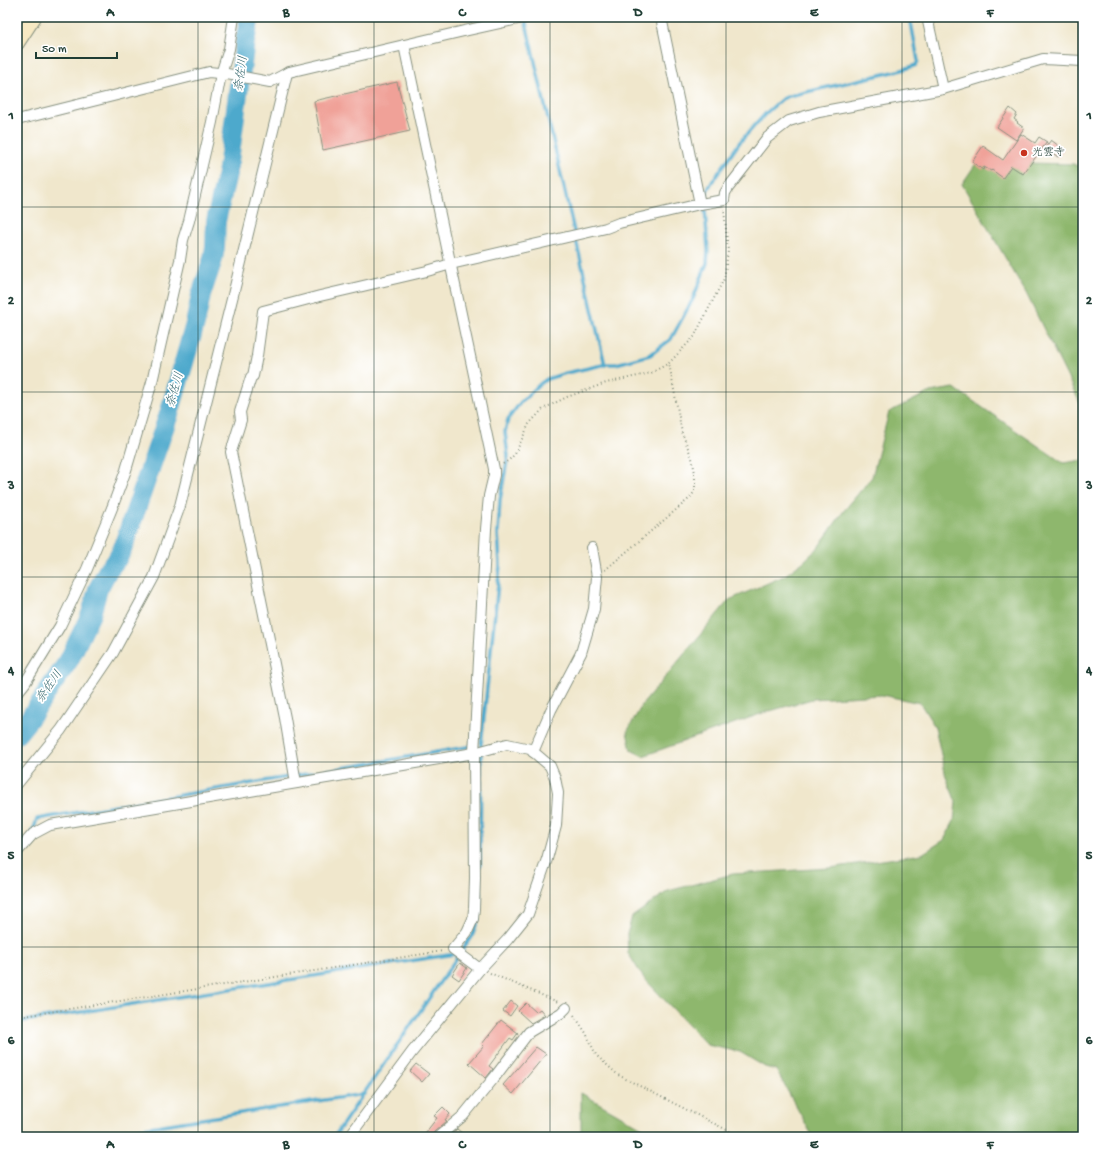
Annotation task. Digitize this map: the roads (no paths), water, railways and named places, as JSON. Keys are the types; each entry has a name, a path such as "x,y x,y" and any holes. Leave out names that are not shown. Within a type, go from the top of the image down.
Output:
{"main road":[{"path":"17,44 34,17"}],"street":[{"path":"17,693 25,683 60,626 112,508 126,470 155,367 180,260 183,240 189,221 224,74 234,17"},
{"path":"17,120 209,72 270,82 287,73 527,17"},
{"path":"661,17 700,204"},
{"path":"927,17 943,89"},
{"path":"404,46 494,469 489,496 486,529 474,753 474,909 473,919 467,932 453,949 480,969"},
{"path":"296,783 285,718 231,452 241,420 240,412 251,377 253,376 263,311 450,264 606,228 619,223 700,204 724,200 725,193 728,188 767,138 789,121 819,112 943,89 1043,58 1083,61"},
{"path":"17,784 61,730 114,652 154,577 180,506 287,73"},
{"path":"533,752 551,710 581,653 594,609 597,577 592,548"},
{"path":"17,852 33,834 50,825 474,753 507,744 530,749 550,766 555,778 558,793 556,826 547,859 528,914 508,939 480,969 399,1069 349,1137"},
{"path":"438,1137 463,1116 529,1032 561,1013 566,1008"}],"waterway":[{"name":"奈佐川","path":"17,734 69,660 91,614 98,589 123,547 170,411 195,324 201,295 213,259 216,221 228,169 245,41 250,17"},
{"path":"480,866 481,745 500,565 498,533 500,500 508,456 505,432 508,419 520,403 547,379 566,373 607,364 616,364 650,355 671,339 693,299 707,263 708,251 705,208 707,191 740,142 766,113 782,99 789,96 902,70 916,65 918,61 910,17"},
{"path":"525,19 605,365"},
{"path":"32,831 37,819 473,746"},
{"path":"334,1137 473,934 479,916 480,882"},
{"path":"17,1022 455,954"},
{"path":"84,1137 364,1094"}],"place":[{"name":"光雲寺","path":"1024,153"}]}
